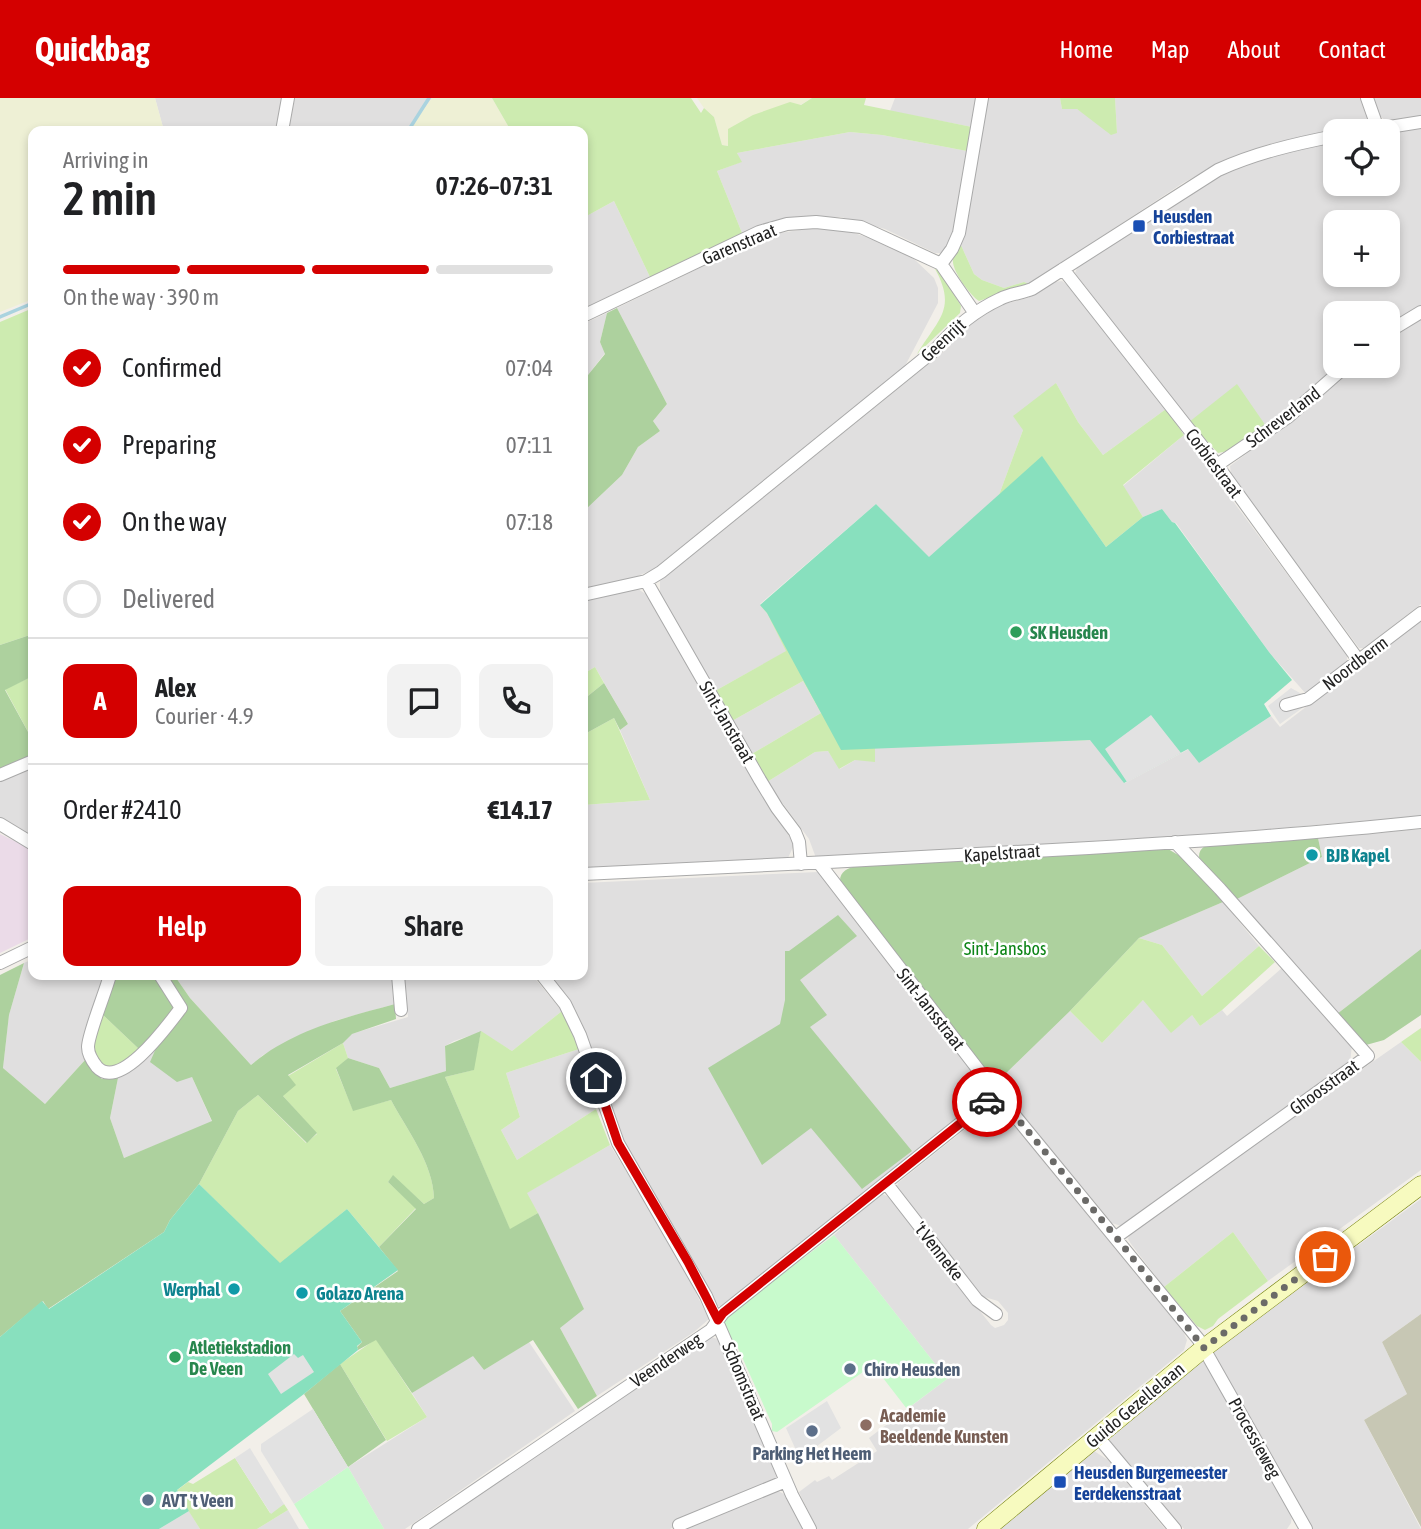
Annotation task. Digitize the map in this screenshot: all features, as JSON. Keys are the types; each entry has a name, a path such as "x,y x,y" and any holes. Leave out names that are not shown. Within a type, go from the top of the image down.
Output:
{"main road":[{"name":"Guido Gezellelaan","path":"986,1529 1204,1348 1421,1185"}],"street":[{"path":"283,126 288,98"},
{"path":"974,312 941,264 959,233 982,98"},
{"path":"1367,98 1374,119"},
{"path":"1400,125 1421,122"},
{"name":"Geenrijt","path":"588,594 646,581 661,572 936,349 956,326 974,312 1003,297 1032,289 1218,170 1277,148 1323,138"},
{"name":"Garenstraat","path":"588,314 759,232 787,224 816,222 861,227 941,264"},
{"name":"Corbiestraat","path":"1063,270 1217,466 1359,661"},
{"path":"1400,325 1421,312"},
{"name":"Schreverland","path":"1217,466 1288,417 1332,378"},
{"name":"Sint-Janstraat","path":"646,581 760,780 796,832 801,864"},
{"name":"Noordberm","path":"1286,705 1308,699 1421,612"},
{"path":"0,775 28,763"},
{"name":"Kapelstraat","path":"588,874 1175,842 1322,832 1421,821"},
{"path":"0,824 28,841"},
{"name":"Ghoosstraat","path":"1116,1237 1368,1056 1175,842"},
{"name":"Sint-Jansstraat","path":"819,863 997,1094 1204,1348"},
{"path":"0,963 28,949"},
{"path":"108,980 88,1046 93,1061 100,1070 113,1073 122,1070 156,1040 181,1008 163,980"},
{"path":"398,980 401,1010"},
{"name":"Schomstraat","path":"546,980 565,1004 580,1035 618,1143 688,1262 718,1320 786,1481 810,1529"},
{"name":"Veenderweg","path":"418,1529 711,1330 723,1313 997,1094"},
{"name":"'t Venneke","path":"886,1183 977,1300 996,1314"},
{"name":"Processieweg","path":"1204,1348 1305,1529"},
{"path":"1098,1437 1175,1529"},
{"path":"679,1525 786,1481"}],"shaded area":[{"path":"0,98 155,98 163,126 28,126 28,301 0,312"},
{"path":"155,98 282,98 277,126 163,126"},
{"path":"295,98 432,98 412,126 289,126"},
{"path":"432,98 492,98 508,126 412,126"},
{"path":"697,98 812,98 729,146 722,145 714,117"},
{"path":"895,98 977,98 972,127 890,111"},
{"path":"986,98 1060,98 1062,109 1077,109 1117,133 1115,98 1362,98 1368,119 1323,119 1323,134 1269,144 1222,162 1183,183 1029,284 1024,282 1004,288 982,280 974,274 960,243"},
{"path":"1373,98 1421,98 1421,116 1384,119 1379,115"},
{"path":"1421,127 1421,308 1400,320 1400,301 1323,301 1325,378 1266,426 1189,422 1075,273 1078,266 1213,179 1262,157 1323,144 1323,196 1400,196 1400,131"},
{"path":"850,132 882,135 967,151 952,238 943,253 935,253 885,229 841,217 796,217 742,233 717,171 741,162 737,153"},
{"path":"614,201 650,277 588,307 588,215"},
{"path":"812,228 844,230 883,242 914,259 934,278 938,288 938,303 905,366 654,569 633,578 588,588 588,507 622,475 638,447 660,431 653,421 667,404 617,308 774,234"},
{"path":"1062,281 1166,409 1103,455 1078,422 1056,383 1023,430 999,495 929,558 876,504 760,604 787,651 715,691 660,594 660,581 947,349 958,332 1000,305 1028,298 1054,282"},
{"path":"607,313 600,342 605,353 588,375 588,322"},
{"path":"1421,319 1421,604 1364,648 1359,648 1231,475 1230,466 1296,417 1342,378 1400,378 1400,333"},
{"path":"1184,435 1347,655 1347,664 1307,695 1269,652 1176,523 1172,522 1162,509 1143,517 1123,486"},
{"path":"638,589 650,597 757,786 792,841 793,847 788,858 588,868 588,805 650,800 620,730 628,724 595,667 588,671 588,600"},
{"path":"1421,618 1421,816 1211,834 816,858 809,839 767,782 815,752 828,751 840,769 875,748 1091,740 1125,783 1189,749 1199,763 1271,716 1280,727"},
{"path":"803,681 821,713 750,755 732,721"},
{"path":"1291,688 1300,693 1308,704 1280,724 1268,706"},
{"path":"1151,715 1181,753 1127,782 1105,749"},
{"path":"28,764 28,834 0,819 0,778"},
{"path":"1421,829 1421,949 1337,1014 1235,900 1322,857 1318,838"},
{"path":"0,834 28,848 28,939 0,953"},
{"path":"818,872 989,1092 722,1306 718,1306 623,1139 582,1023 573,1005 554,980 588,980 588,883"},
{"path":"1223,902 1259,946 1202,996 1162,945 1139,938"},
{"path":"28,961 28,980 110,980 86,1059 45,1104 3,1068 9,1015 24,963"},
{"path":"1283,967 1352,1044 1350,1064 1121,1226 1112,1223 996,1083 1070,1011 1102,1043 1143,1000 1192,1015 1200,1026 1222,1010 1227,1016"},
{"path":"177,980 393,980 395,1004 334,1021 263,1055 251,1065 190,998"},
{"path":"404,980 536,980 562,1011 512,1051 481,1032 454,1041 445,1046 446,1071 390,1088 379,1068 348,1058 343,1043 351,1034 408,1017"},
{"path":"1401,1042 1421,1062 1421,1170 1268,1281 1233,1232 1164,1287 1128,1239 1131,1231"},
{"path":"157,1045 192,1077 212,1122 124,1158 110,1118 118,1078"},
{"path":"579,1049 596,1109 517,1160 501,1130 520,1117 506,1073"},
{"path":"994,1106 998,1106 1183,1331 1187,1340 1184,1350 968,1529 817,1529 799,1492 815,1480 817,1482 829,1476 832,1480 877,1451 869,1438 947,1379 834,1235 878,1196 882,1194 889,1197 991,1325 995,1328 1004,1325 1008,1320 1008,1313 998,1301 981,1296 896,1189 898,1183"},
{"path":"610,1145 672,1246 709,1319 694,1332 597,1396 560,1328 538,1213 526,1193"},
{"path":"1421,1199 1421,1314 1382,1342 1407,1394 1364,1420 1421,1529 1313,1529 1213,1352"},
{"path":"1421,1314 1421,1527 1364,1420 1407,1394 1382,1342"},
{"path":"711,1337 721,1340 779,1475 776,1480 670,1529 429,1529"},
{"path":"529,1342 575,1411 405,1529 384,1529 348,1467 427,1417 412,1393 473,1355 484,1370"},
{"path":"294,1354 298,1358 303,1355 314,1372 281,1394 268,1374"},
{"path":"1198,1363 1208,1365 1292,1515 1287,1529 1184,1529 1109,1440"},
{"name":"Parking Het Heem","path":"827,1401 841,1428 800,1459 786,1428"},
{"path":"313,1409 348,1467 294,1504 261,1451 261,1444"},
{"path":"250,1448 284,1504 271,1514 235,1458"},
{"path":"1094,1451 1108,1460 1165,1529 1001,1529"},
{"path":"776,1490 788,1496 804,1529 677,1529"},
{"path":"288,1510 299,1529 257,1529"},
{"path":"189,1511 200,1529 159,1529"}],"green space":[{"path":"492,98 691,98 701,113 704,108 714,117 722,145 728,146 728,129 753,115 790,102 801,105 812,98 866,98 864,105 972,127 967,151 882,135 850,132 737,153 742,162 717,171 742,233 650,277 614,201 588,215 588,126 508,126"},
{"path":"1060,98 1115,98 1117,133 1111,135 1077,109 1062,109"},
{"path":"960,243 974,274 982,280 1004,288 1024,282 1029,284 979,301 966,288 953,264"},
{"path":"934,267 944,277 961,306 960,313 917,354 938,322 945,304 941,281"},
{"path":"617,308 667,404 653,421 660,431 638,447 622,475 588,507 588,375 605,354 600,342 607,313"},
{"path":"28,310 28,636 0,645 0,322"},
{"path":"1056,383 1078,422 1103,455 1166,409 1184,435 1123,485 1143,517 1106,547 1042,457 999,495 1023,430 1013,416"},
{"path":"1237,384 1266,426 1228,451 1218,453 1189,422"},
{"name":"SK Heusden","path":"1042,456 1106,547 1143,517 1162,509 1175,523 1292,680 1264,704 1271,716 1199,763 1188,749 1124,783 1090,740 841,750 767,613 760,605 876,504 929,557"},
{"path":"760,605 1091,740 875,748 875,762 855,760 839,769 828,751 815,752 767,782 750,755 821,713 803,681 732,721 715,691 786,651 767,613"},
{"path":"28,636 28,678 5,690 28,732 28,764 0,778 0,645"},
{"path":"595,667 604,683 588,696 588,671"},
{"path":"28,678 28,732 5,689"},
{"path":"604,683 628,724 620,730 614,718 588,732 588,696"},
{"path":"614,718 650,800 588,805 588,732"},
{"path":"1318,838 1322,857 1235,900 1199,859 1200,851 1205,846"},
{"name":"Sint-Jansbos","path":"1168,849 1185,859 1223,902 1139,938 1070,1011 996,1083 840,881 845,870 857,866"},
{"path":"838,915 857,936 800,980 827,1015 810,1027 912,1151 862,1189 811,1128 762,1165 708,1068 780,1024 785,1000 785,951 789,951"},
{"path":"1139,938 1162,945 1202,996 1259,946 1275,962 1222,1010 1200,1026 1192,1015 1171,1033 1143,1000 1102,1043 1070,1011"},
{"path":"1421,949 1421,1015 1384,1040 1366,1045 1337,1014"},
{"path":"24,963 9,1015 3,1068 45,1104 86,1059 92,1070 102,1079 118,1078 110,1118 124,1158 212,1121 192,1077 177,1082 150,1062 157,1046 140,1050 102,1014 111,980 177,980 190,998 251,1065 301,1034 338,1020 395,1004 396,1019 352,1034 343,1043 288,1075 296,1085 283,1096 317,1133 307,1143 258,1095 238,1111 199,1184 170,1220 164,1232 48,1309 43,1301 0,1337 0,975"},
{"path":"562,1011 579,1049 506,1073 520,1117 501,1130 517,1160 596,1109 610,1145 527,1193 538,1213 510,1230 445,1077 473,1070 481,1031 512,1051"},
{"path":"102,1014 140,1050 114,1071 96,1059 91,1043"},
{"path":"1421,1028 1421,1062 1401,1042"},
{"path":"481,1031 474,1070 445,1077 510,1229 538,1213 584,1309 560,1328 597,1396 578,1409 533,1340 484,1370 473,1356 412,1393 376,1340 358,1350 357,1347 362,1342 340,1311 398,1271 379,1247 416,1209 388,1182 393,1175 424,1204 434,1198 433,1185 424,1160 391,1100 353,1111 336,1068 348,1058 379,1068 390,1088 446,1071 445,1046"},
{"path":"343,1043 348,1058 336,1069 353,1110 391,1100 424,1160 433,1185 434,1198 424,1204 393,1176 388,1182 416,1208 379,1247 347,1209 280,1264 199,1184 238,1111 258,1095 306,1143 317,1134 283,1096 288,1076"},
{"name":"Atletiekstadion De Veen","path":"199,1184 280,1263 347,1209 398,1270 340,1311 362,1342 357,1346 358,1350 177,1490 189,1511 159,1529 0,1529 0,1337 42,1301 49,1309 164,1232 170,1220"},
{"path":"1233,1232 1268,1281 1205,1330 1197,1326 1164,1287"},
{"path":"834,1235 947,1379 907,1409 873,1365 777,1432 772,1431 772,1424 724,1321 726,1316"},
{"path":"376,1339 427,1417 387,1441 340,1364"},
{"path":"340,1364 386,1440 348,1467 304,1394"},
{"path":"235,1458 270,1513 284,1504 288,1510 257,1529 200,1529 176,1491 188,1482 193,1484"},
{"path":"348,1467 384,1529 309,1529 294,1504"}],"waterway":[{"path":"411,126 429,98"},
{"path":"0,317 28,305"}],"way so far":[{"path":"987,1102 997,1094 1204,1348 1325,1257"}],"place":[{"name":"Heusden Corbiestraat","path":"1139,226"},
{"name":"SK Heusden","path":"1016,632"},
{"name":"BJB Kapel","path":"1312,855"},
{"name":"Werphal","path":"234,1289"},
{"name":"Golazo Arena","path":"302,1293"},
{"name":"Atletiekstadion De Veen","path":"175,1357"},
{"name":"Chiro Heusden","path":"850,1369"},
{"name":"Academie Beeldende Kunsten","path":"866,1425"},
{"name":"Parking Het Heem","path":"812,1431"},
{"name":"Heusden Burgemeester Eerdekensstraat","path":"1060,1482"},
{"name":"AVT 't Veen","path":"148,1500"}],"route":[{"path":"596,1078 618,1143 688,1262 718,1320 723,1313 987,1102"}]}
